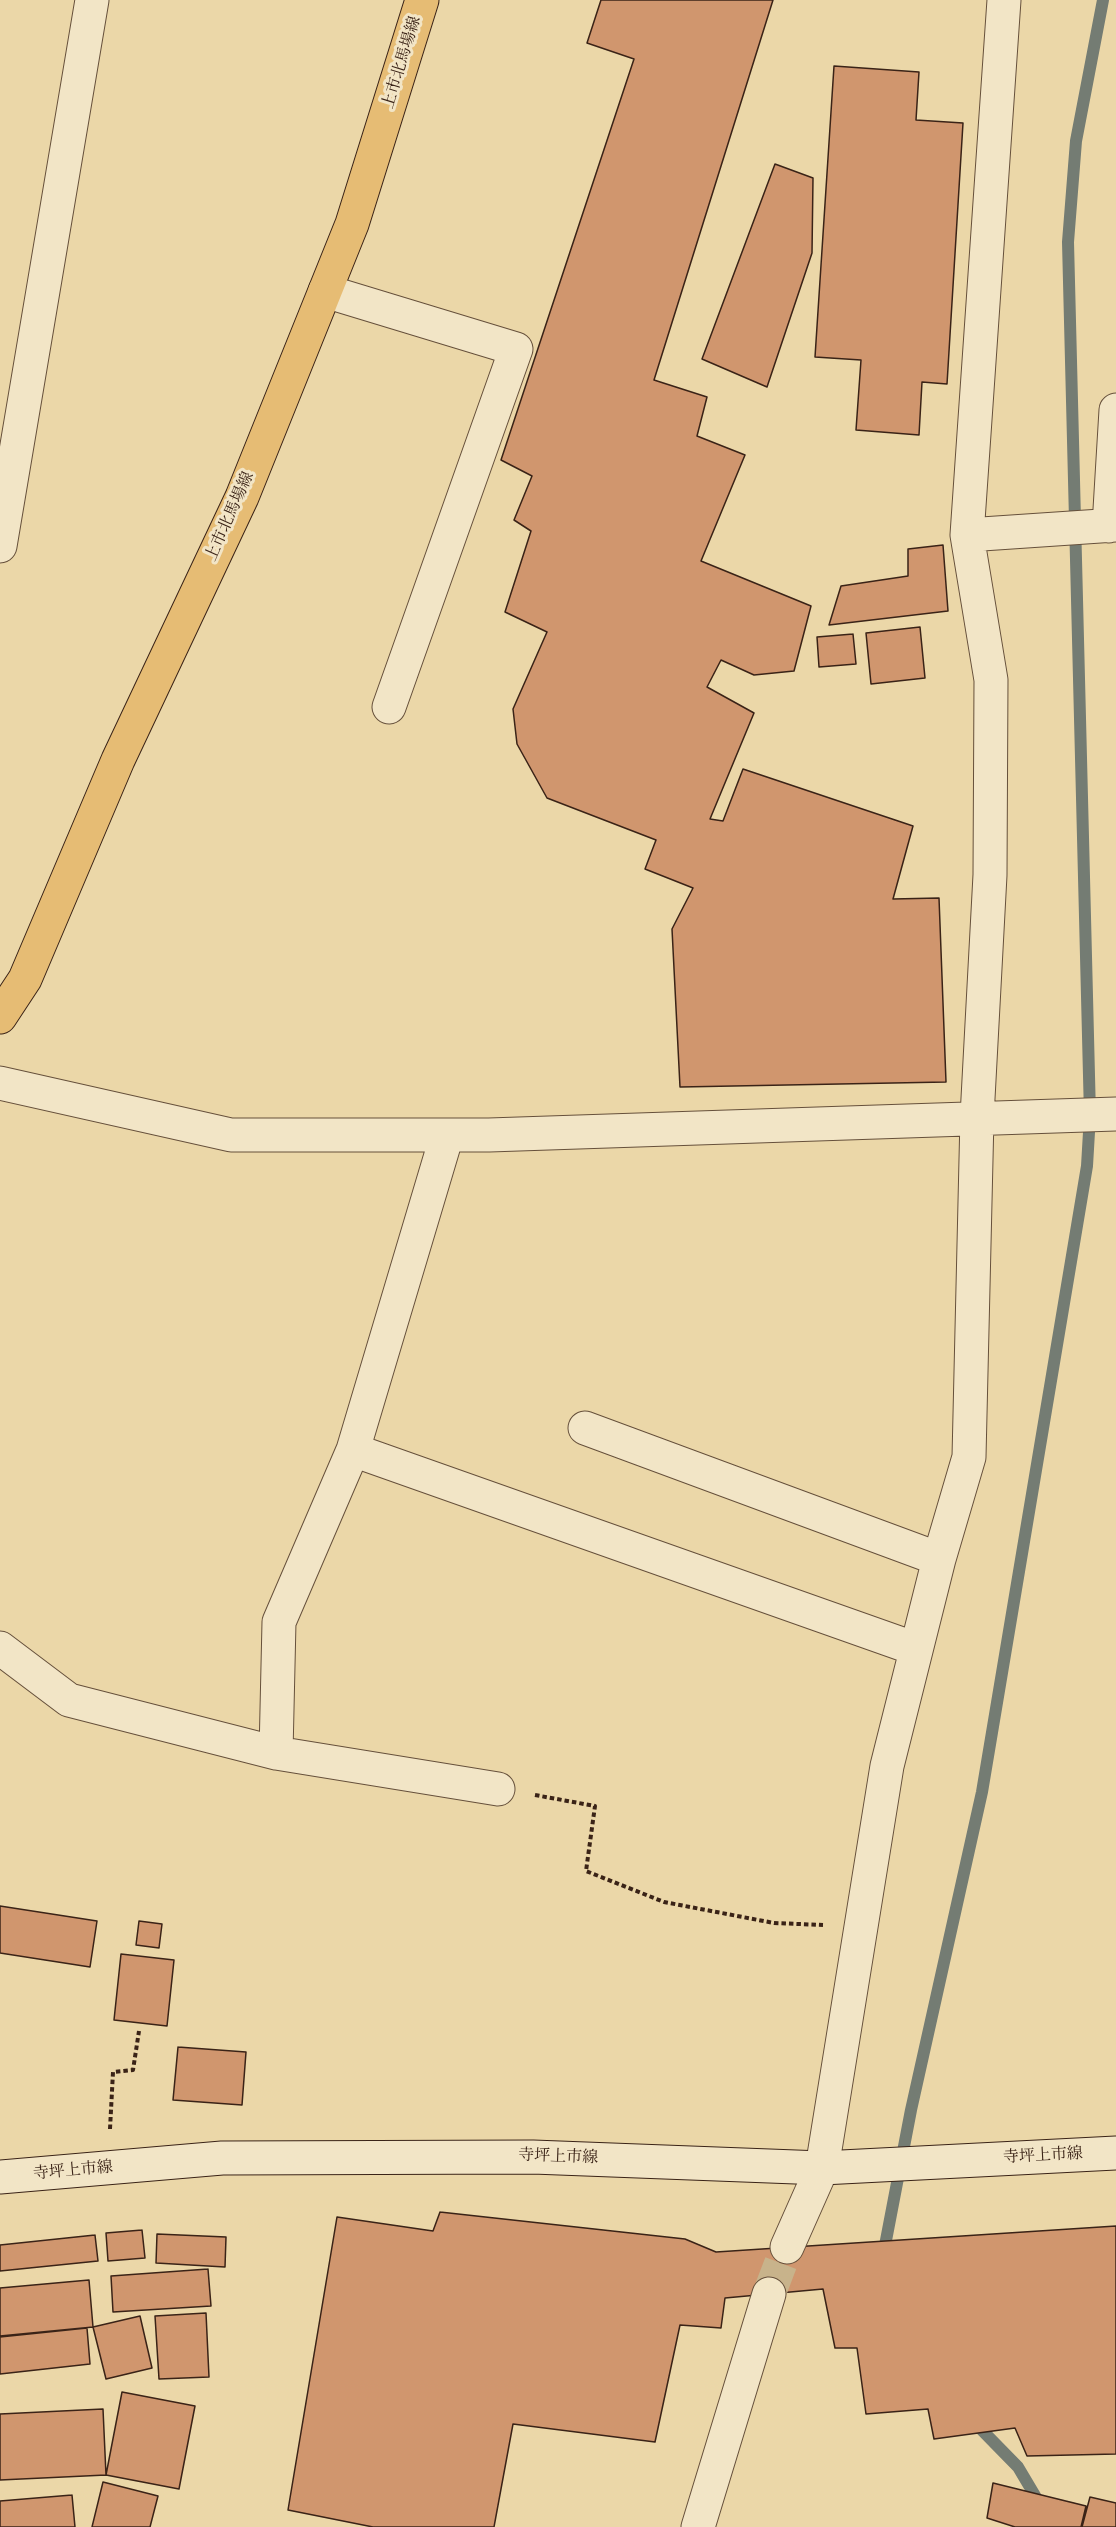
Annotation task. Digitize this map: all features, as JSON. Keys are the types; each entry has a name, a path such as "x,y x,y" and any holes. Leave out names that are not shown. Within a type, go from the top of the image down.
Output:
{"main road":[{"name":"上市北馬場線","path":"0,1017 25,979 118,760 242,497 352,224 422,0"}],"street":[{"path":"0,546 3,502 92,0"},
{"path":"787,2247 822,2168 887,1766 939,1560 969,1457 977,1117 990,875 991,680 967,535 1004,0"},
{"path":"325,291 516,349 389,707"},
{"path":"967,535 1113,526 1116,410"},
{"path":"0,1083 231,1135 447,1135 1116,1114"},
{"path":"276,1753 279,1622 353,1450 447,1135"},
{"path":"585,1428 939,1560"},
{"path":"353,1450 916,1650"},
{"path":"0,1648 69,1700 276,1753 498,1789"},
{"name":"寺坪上市線","path":"0,2177 222,2158 521,2157 822,2168 1116,2153"},
{"path":"698,2527 769,2294"}],"path":[{"path":"498,1789 594,1806 586,1871 664,1902 774,1923 861,1927"},
{"path":"107,2169 113,2072 133,2070 139,2031"}],"building":[{"path":"601,0 773,0 654,380 707,397 697,436 745,455 701,561 811,606 794,671 754,675 721,660 707,687 754,713 710,819 723,821 743,769 913,826 893,899 939,898 946,1082 680,1087 672,929 693,888 645,869 656,840 547,798 517,744 513,709 547,632 505,612 531,531 514,520 532,476 501,460 634,59 587,43"},
{"path":"834,66 919,72 916,120 963,123 947,384 922,382 919,435 856,430 861,360 815,357"},
{"path":"775,164 813,178 812,253 767,387 702,359"},
{"path":"943,545 948,611 829,625 841,586 908,576 908,549"},
{"path":"920,627 925,678 871,684 866,633"},
{"path":"853,634 856,664 819,667 817,637"},
{"path":"0,1906 97,1921 90,1967 0,1953"},
{"path":"139,1921 162,1924 159,1948 136,1945"},
{"path":"121,1954 174,1960 167,2026 114,2020"},
{"path":"178,2047 246,2052 242,2105 173,2100"},
{"path":"440,2212 685,2239 716,2252 1116,2226 1116,2454 1027,2456 1015,2428 934,2439 928,2409 866,2414 857,2348 835,2348 823,2289 725,2298 721,2328 680,2325 655,2442 513,2424 494,2527 373,2527 288,2510 337,2217 433,2231"},
{"path":"142,2230 145,2258 108,2261 106,2233"},
{"path":"157,2234 226,2237 225,2267 156,2263"},
{"path":"95,2235 98,2261 0,2271 0,2245"},
{"path":"208,2269 211,2306 113,2312 111,2276"},
{"path":"89,2280 93,2327 0,2336 0,2288"},
{"path":"206,2313 209,2377 159,2379 155,2316"},
{"path":"140,2316 152,2368 106,2379 93,2327"},
{"path":"87,2328 90,2364 0,2374 0,2337"},
{"path":"122,2392 195,2406 179,2489 106,2475"},
{"path":"103,2409 106,2475 0,2480 0,2414"},
{"path":"103,2482 158,2496 150,2527 92,2527"},
{"path":"993,2483 1086,2506 1081,2527 1015,2527 987,2518"},
{"path":"72,2495 75,2527 0,2527 0,2501"},
{"path":"1090,2497 1116,2503 1116,2527 1082,2527"}],"waterway":[{"path":"883,2256 911,2110 982,1792 1087,1166 1090,1115 1068,242 1076,141 1103,0"},
{"path":"973,2421 1018,2467 1037,2499 1036,2527"}],"tunnel":[{"path":"769,2294 787,2247"}]}
